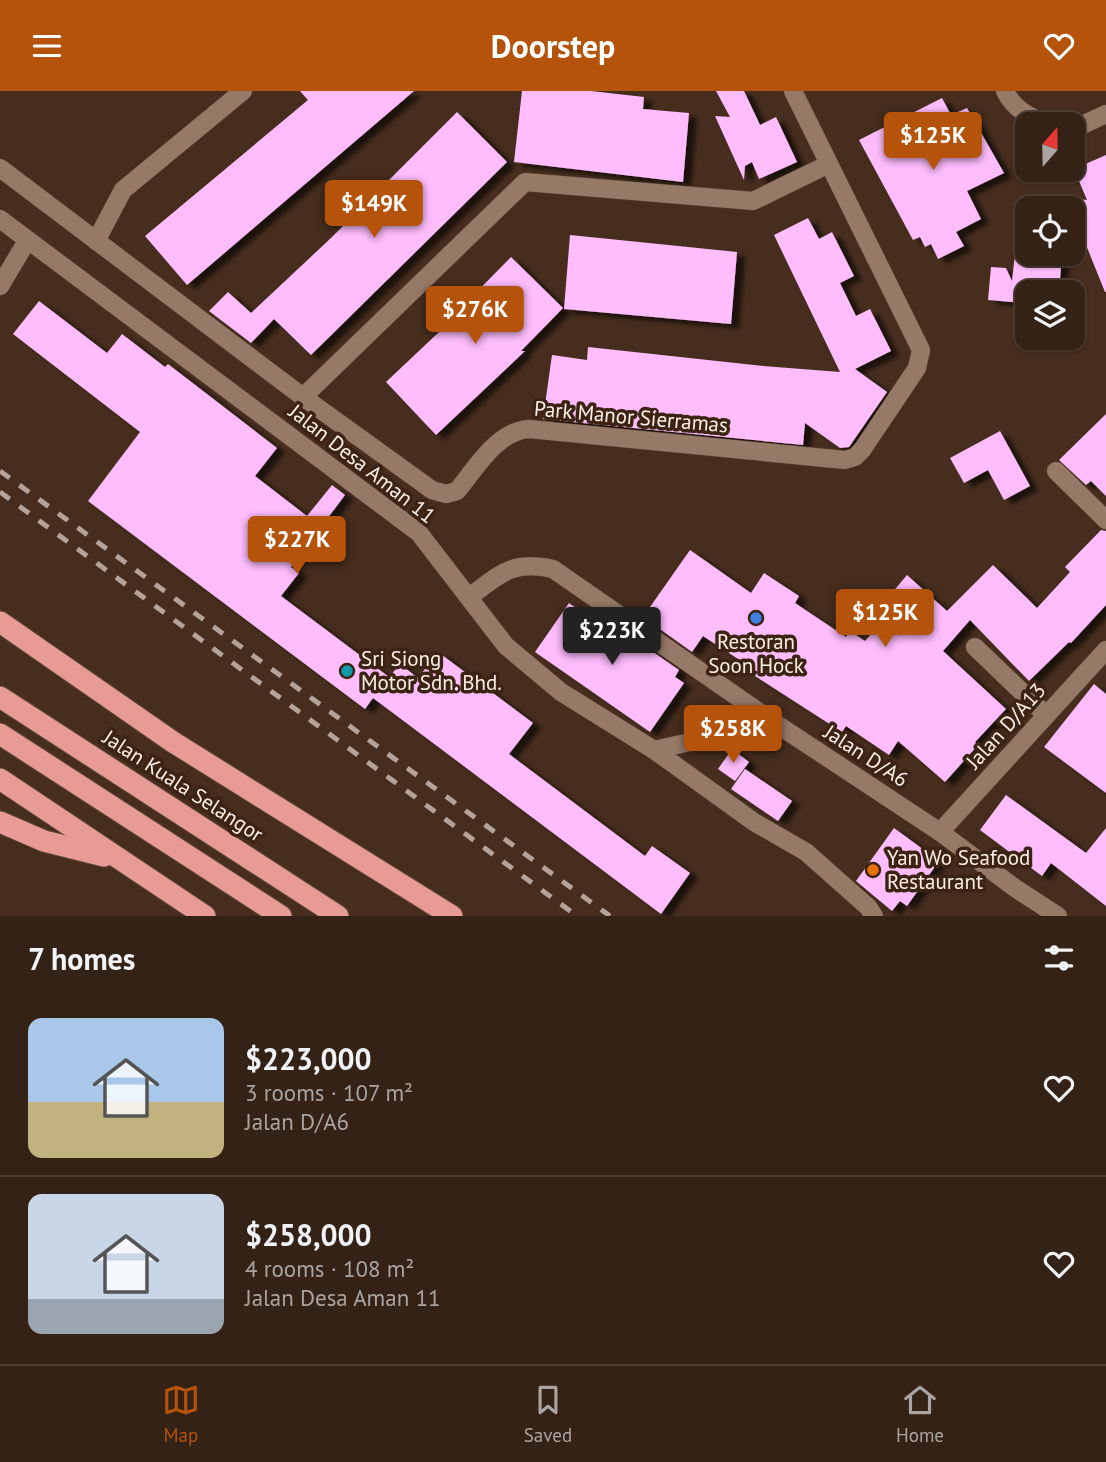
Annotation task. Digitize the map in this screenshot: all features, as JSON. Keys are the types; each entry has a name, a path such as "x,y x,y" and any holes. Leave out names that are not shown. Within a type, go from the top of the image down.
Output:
{"highway":[{"path":"0,622 173,742 452,916"},
{"name":"Jalan Kuala Selangor","path":"0,697 338,916"},
{"path":"0,734 281,916"},
{"path":"0,779 205,916"},
{"path":"0,822 44,841 120,860"}],"street":[{"path":"96,241 123,190 243,91"},
{"name":"Park Manor Sierramas","path":"0,169 303,397 432,490 446,494 457,491 503,438 515,430 529,429 845,460 855,457 862,450 917,368 921,350 793,91"},
{"path":"1006,91 1008,97 1024,112"},
{"path":"1085,123 1106,114"},
{"path":"303,397 525,182 753,201 829,164"},
{"name":"Jalan Desa Aman 11","path":"0,219 419,533 506,646 561,692 654,750 754,822 806,852 868,907 874,916"},
{"path":"0,286 27,241"},
{"path":"1056,471 1106,520"},
{"name":"Jalan D/A6","path":"469,597 516,566 535,565 553,569 775,723 940,832 1015,888 1058,916"},
{"path":"975,647 1046,716"},
{"name":"Jalan D/A13","path":"940,832 1106,650"},
{"path":"654,750 775,723"}],"building":[{"path":"300,91 414,91 187,285 145,236 308,100"},
{"path":"522,91 591,91 644,97 643,109 689,113 683,182 514,162"},
{"path":"716,91 744,91 760,125 776,117 797,162 759,179 752,162 745,166 744,180 715,116 730,117"},
{"path":"942,98 951,115 967,108 1004,173 967,191 981,219 956,232 964,246 938,259 931,244 925,247 920,237 913,240 859,140"},
{"path":"457,112 507,162 311,355 274,319 251,343 209,311 228,292 251,313 331,238"},
{"path":"1106,155 1106,292 1085,243 1087,200 1079,182 1085,182 1085,164"},
{"path":"808,218 819,239 832,232 854,276 840,283 856,316 870,309 891,351 855,369 887,392 849,447 840,448 805,423 803,445 543,419 552,355 587,360 588,347 840,372 774,235"},
{"path":"570,235 737,252 731,324 564,309"},
{"path":"1015,254 1015,266 1061,266 1060,280 1015,280 1015,302 988,300 991,267 1006,268 1012,281"},
{"path":"511,257 563,308 521,351 525,351 436,435 386,382 456,316 454,315"},
{"path":"39,301 107,353 122,334 165,367 168,364 277,448 255,476 307,516 332,485 345,495 291,567 299,573 281,596 389,677 400,664 418,678 438,652 533,723 509,754 645,856 652,846 690,873 661,914 373,698 365,709 88,501 140,432 13,334"},
{"path":"1106,414 1106,496 1091,481 1086,485 1059,460"},
{"path":"1000,431 1030,486 1004,500 988,470 964,483 950,458"},
{"path":"1101,530 1106,531 1106,605 1071,643 1029,681 970,620 943,651 1006,709 975,742 978,745 945,782 898,741 889,755 846,726 842,732 755,676 758,672 703,636 692,652 643,617 690,550 751,593 764,573 799,596 795,603 846,637 850,631 865,641 900,601 891,594 907,575 947,611 993,565 1037,608 1070,572 1065,567"},
{"path":"569,603 625,642 630,636 679,670 675,677 684,683 650,732 535,652"},
{"path":"1094,684 1106,694 1106,793 1044,747"},
{"path":"732,749 749,762 735,781 718,769"},
{"path":"745,769 792,801 778,821 731,789"},
{"path":"1006,795 1086,853 1106,828 1106,906 1051,863 1042,876 980,830"},
{"path":"894,828 939,861 907,906 900,901 892,911 856,881"}],"railway":[{"path":"0,471 610,916"},
{"path":"0,492 577,916"}],"place":[{"name":"Restoran Soon Hock","path":"756,618"},
{"name":"Sri Siong Motor Sdn. Bhd.","path":"347,671"},
{"name":"Yan Wo Seafood Restaurant","path":"873,870"}]}
